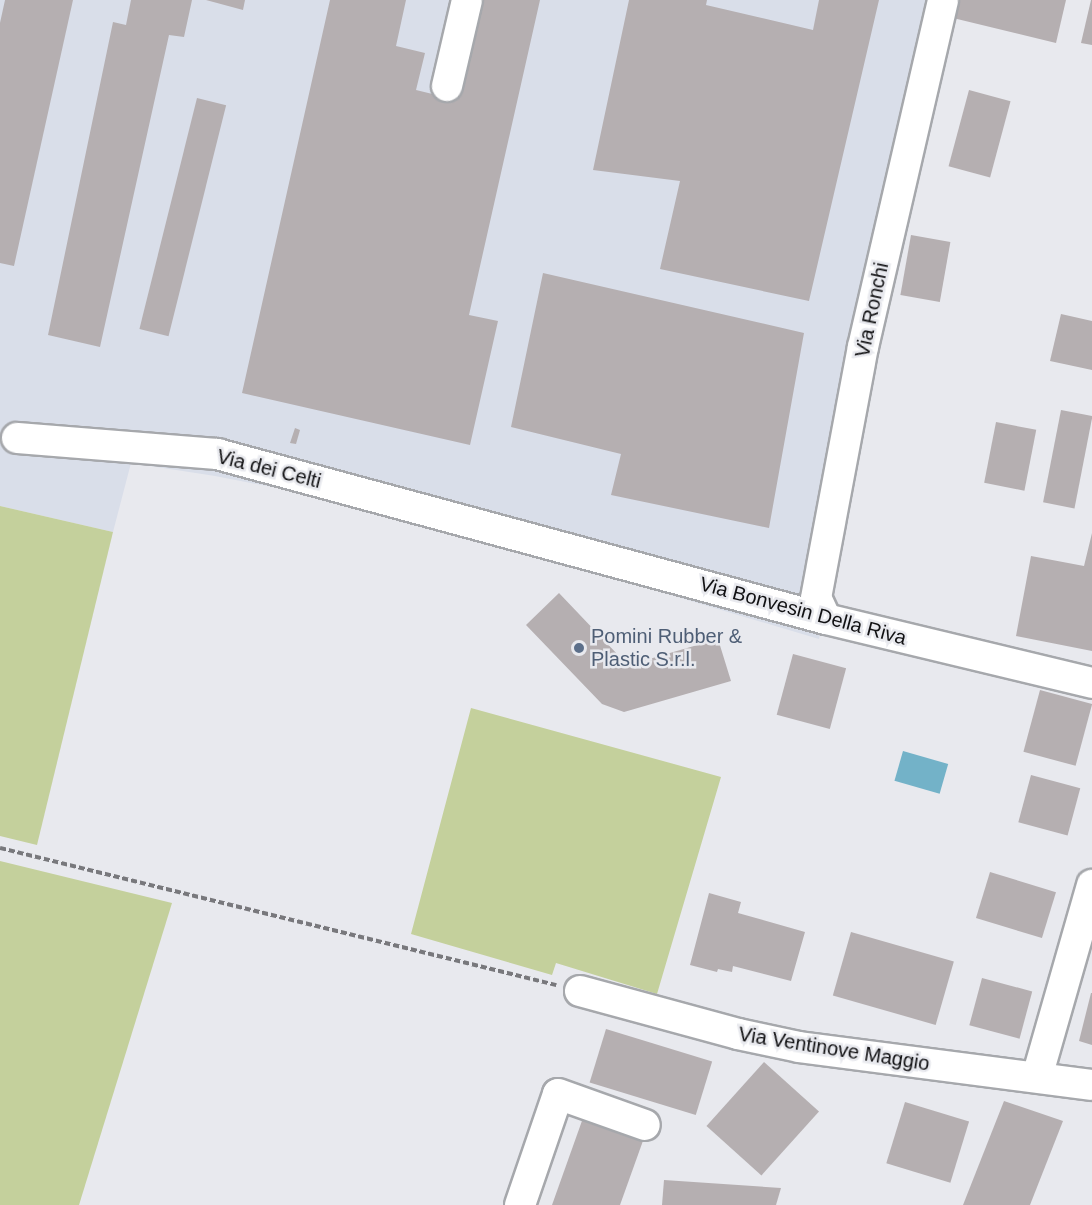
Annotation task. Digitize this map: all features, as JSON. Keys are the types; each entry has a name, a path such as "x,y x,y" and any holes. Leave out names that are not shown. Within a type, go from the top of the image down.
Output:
{"street":[{"path":"447,86 467,0"},
{"name":"Via Ronchi","path":"826,619 816,598 864,342 943,0"},
{"name":"Via dei Celti","path":"16,438 217,454 515,534"},
{"name":"Via Bonvesin Della Riva","path":"515,534 826,619 1092,683"},
{"path":"1037,1077 1092,885"},
{"name":"Via Ventinove Maggio","path":"580,990 738,1035 799,1047 1092,1085"},
{"path":"520,1205 558,1094 645,1125"}],"path":[{"path":"0,848 580,990"}],"shaded area":[{"path":"0,0 946,0 819,639 513,548 298,492 215,476 131,463 113,532 0,506"}],"green space":[{"path":"0,506 113,532 37,845 0,836"},
{"path":"471,708 721,777 657,994 556,963 552,975 411,934"},
{"path":"0,861 172,903 79,1205 0,1205"}],"water":[{"path":"903,751 948,764 940,794 894,781"}],"building":[{"path":"5,0 73,0 14,266 0,263 0,23"},
{"path":"131,0 192,0 184,37 169,35 100,347 48,335 113,22 126,25"},
{"path":"206,0 245,0 243,10"},
{"path":"330,0 406,0 396,46 425,53 416,90 457,100 479,0 540,0 469,315 498,321 470,445 242,393"},
{"path":"629,0 707,0 706,5 813,30 819,0 879,0 809,301 660,269 680,181 593,170"},
{"path":"958,0 1066,0 1056,43 953,18"},
{"path":"1092,0 1092,45 1081,43"},
{"path":"969,90 1011,101 990,177 949,166"},
{"path":"197,98 226,105 169,336 139,329"},
{"path":"911,235 950,242 940,302 900,295"},
{"path":"543,273 804,333 769,528 611,495 621,454 511,427"},
{"path":"1061,314 1092,321 1092,370 1050,361"},
{"path":"1061,410 1092,416 1074,508 1043,502"},
{"path":"996,422 1036,430 1024,491 984,483"},
{"path":"295,428 300,430 296,444 290,443"},
{"path":"1092,533 1092,651 1016,636 1031,556 1084,566"},
{"name":"Pomini Rubber & Plastic S.r.l.","path":"559,593 619,656 639,662 718,639 731,681 624,712 602,704 526,625"},
{"path":"793,654 846,668 830,729 777,715"},
{"path":"1040,690 1092,704 1076,766 1023,752"},
{"path":"1031,775 1080,788 1068,836 1018,822"},
{"path":"990,872 1056,892 1042,938 976,918"},
{"path":"709,893 741,902 738,913 805,932 791,981 733,966 732,972 718,969 717,972 690,965"},
{"path":"851,932 954,961 936,1025 833,995"},
{"path":"982,978 1032,991 1020,1039 969,1025"},
{"path":"1092,993 1092,1045 1079,1041"},
{"path":"606,1029 712,1061 696,1115 590,1083"},
{"path":"764,1062 819,1112 761,1175 706,1126"},
{"path":"1004,1101 1063,1121 1030,1205 963,1205"},
{"path":"905,1102 969,1122 950,1183 886,1163"},
{"path":"583,1118 644,1138 620,1205 552,1205"},
{"path":"664,1180 781,1188 776,1205 662,1205"}],"place":[{"name":"Pomini Rubber & Plastic S.r.l.","path":"579,648"}]}
